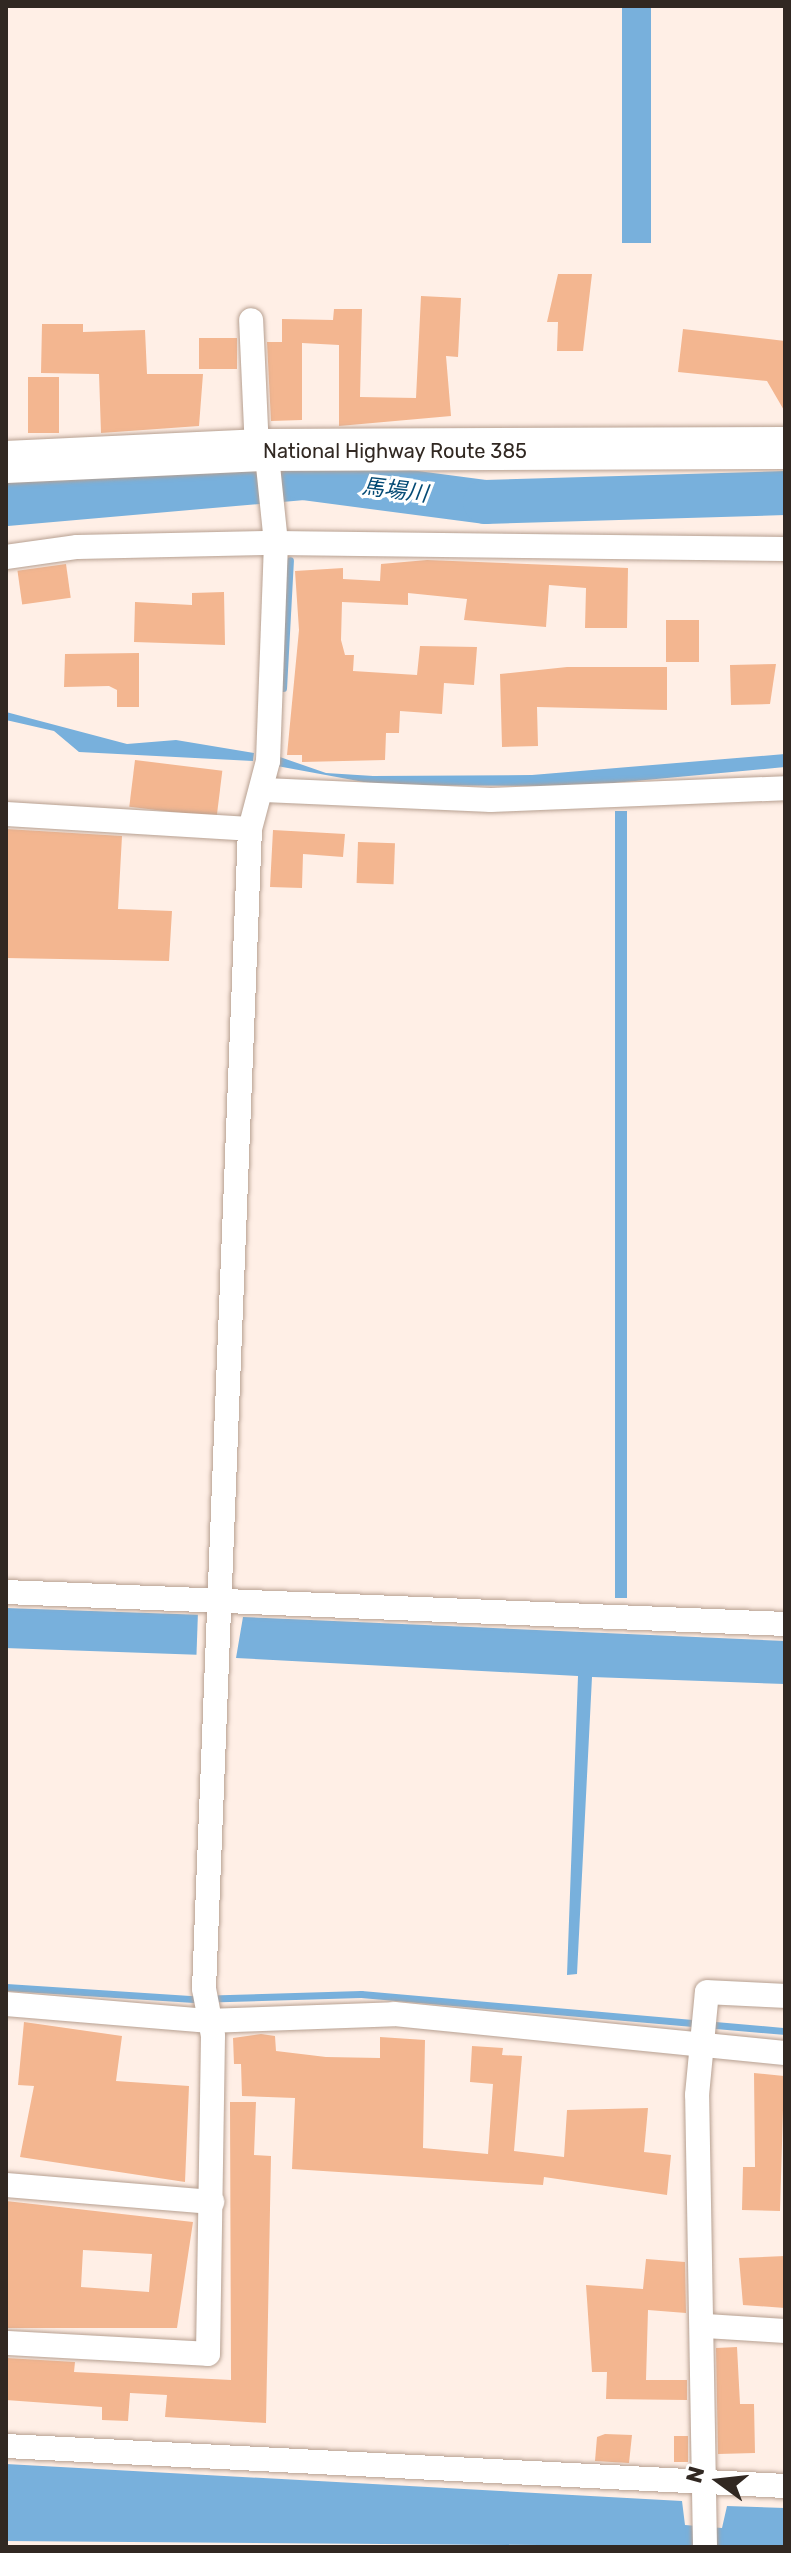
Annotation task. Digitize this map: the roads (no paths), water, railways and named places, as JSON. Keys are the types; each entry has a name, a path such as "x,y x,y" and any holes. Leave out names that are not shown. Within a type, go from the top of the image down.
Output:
{"highway":[{"name":"National Highway Route 385","path":"6,462 785,448"}],"street":[{"path":"6,2343 208,2354 212,2202 205,2007 220,1600 250,829 264,790 276,543 273,497 263,458 251,320"},
{"path":"6,557 77,547 276,543 785,549"},
{"path":"264,790 491,800 785,788"},
{"path":"6,814 250,829"},
{"path":"6,1592 785,1624"},
{"path":"705,2547 702,2035 707,1992 785,1996"},
{"path":"6,2004 394,2014 702,2035 785,2053"},
{"path":"6,2185 212,2202"},
{"path":"706,2326 785,2331"},
{"path":"6,2446 785,2486"}],"water":[{"path":"622,6 651,6 651,243 622,243"},
{"path":"6,712 127,744 176,740 254,753 253,761 79,752 54,731 6,720"},
{"path":"785,754 785,767 581,786 380,785 277,766 277,756 326,773 373,776 532,775"},
{"path":"615,811 627,811 627,1598 615,1598"},
{"path":"6,1608 198,1615 196,1655 6,1648"},
{"path":"243,1617 785,1641 785,1684 592,1677 577,1974 567,1975 578,1676 236,1658"},
{"path":"6,2464 682,2501 685,2525 722,2528 727,2506 785,2508 785,2547 6,2541"}],"waterway":[{"name":"馬場川","path":"6,504 303,478 485,502 785,493"},
{"path":"283,688 290,560"},
{"path":"6,1987 194,1999 361,1994 785,2031"}]}
